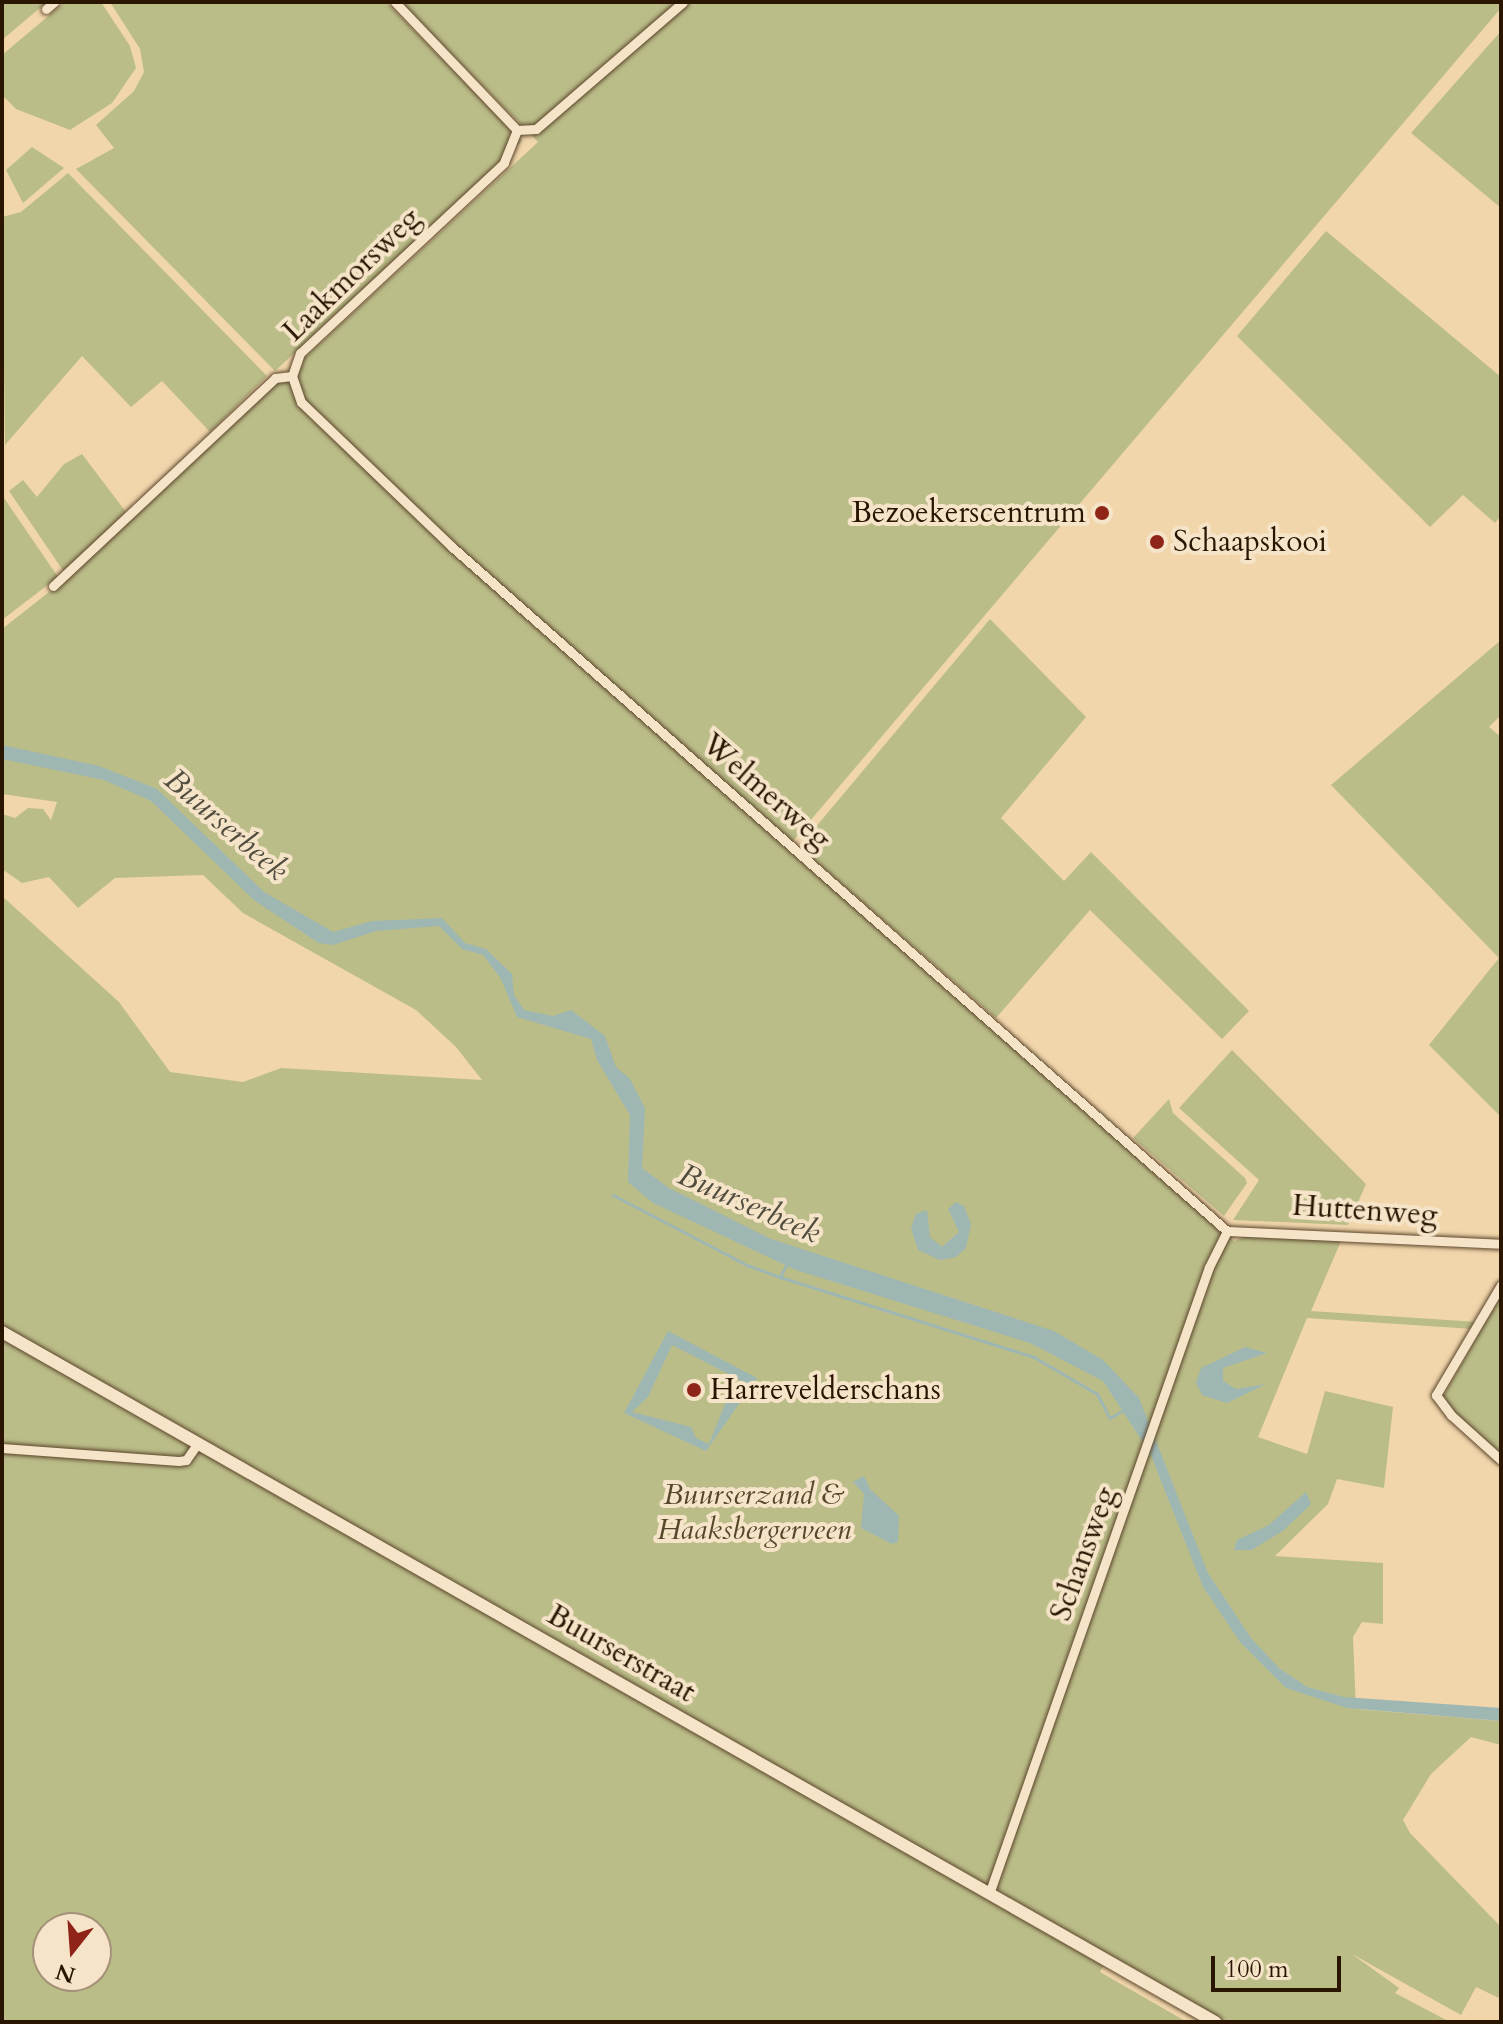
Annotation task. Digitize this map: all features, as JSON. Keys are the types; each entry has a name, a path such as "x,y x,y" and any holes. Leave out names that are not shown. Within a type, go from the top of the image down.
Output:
{"main road":[{"name":"Buurserstraat","path":"2,1332 1215,2022"}],"street":[{"path":"395,2 517,130 536,129 683,2"},
{"name":"Laakmorsweg","path":"53,586 275,378 292,376 300,353 504,163 517,130"},
{"name":"Welmerweg","path":"292,376 301,402 451,546 1227,1231"},
{"name":"Huttenweg","path":"1227,1231 1501,1244"},
{"name":"Schansweg","path":"989,1894 1146,1454 1209,1267 1227,1231"},
{"path":"1501,1285 1436,1395 1451,1415 1501,1460"},
{"path":"2,1448 179,1461 186,1460 198,1443"}],"green space":[{"path":"2,2 47,2 2,40"},
{"path":"65,2 101,2 130,46 136,68 112,103 70,130 16,109 2,95 2,55"},
{"path":"110,2 386,2 522,141 275,371 76,169 114,148 96,125 134,91 144,72 140,49"},
{"name":"Buurserzand & Haaksbergerveen","path":"401,2 1501,2 1501,8 787,848 1234,1241 1250,1235 1341,1241 1311,1311 1478,1322 1473,1329 1307,1318 1258,1437 1307,1454 1325,1391 1393,1407 1384,1488 1337,1479 1328,1504 1275,1556 1383,1563 1383,1624 1362,1622 1353,1637 1356,1709 1501,1721 1501,1745 1471,1737 1431,1774 1403,1820 1410,1833 1501,1927 1499,1998 1476,1987 1461,2015 1352,1954 1399,1988 1395,1993 1450,2022 1226,2022 1109,1956 1100,1972 1187,2022 2,2022 2,896 119,1002 170,1072 243,1082 281,1068 482,1080 456,1047 416,1010 243,913 203,875 115,878 78,908 49,877 22,883 2,869 2,814 15,818 28,808 43,809 51,820 57,802 2,794 2,629 68,577 538,142"},
{"path":"1501,31 1501,208 1411,133"},
{"path":"32,147 64,168 23,203 6,170"},
{"path":"68,173 267,376 210,432 162,381 131,407 82,356 5,445 2,217 21,212"},
{"path":"1326,231 1501,377 1501,516 1495,523 1463,495 1430,527 1237,336"},
{"path":"82,454 126,512 64,572 9,491 23,480 37,497 64,464"},
{"path":"2,495 58,577 2,620"},
{"path":"990,619 1086,717 1001,818 1064,881 1091,852 1249,1011 1222,1039 1090,910 996,1018 799,847"},
{"path":"1501,640 1501,715 1489,727 1501,737 1501,1117 1429,1045 1499,958 1331,785"},
{"path":"1232,1050 1366,1184 1348,1225 1233,1220 1259,1180 1179,1108"},
{"path":"1169,1099 1173,1113 1245,1178 1247,1183 1224,1216 1133,1138"},
{"path":"1501,1295 1501,1462 1443,1409 1442,1398"}],"water":[{"path":"2,745 99,766 157,789 264,892 333,932 372,921 442,918 465,943 486,949 512,974 514,995 524,1010 553,1016 571,1010 605,1036 616,1067 630,1079 645,1108 642,1168 669,1188 771,1239 1054,1331 1103,1360 1139,1398 1208,1573 1251,1638 1279,1668 1307,1687 1344,1697 1501,1708 1501,1721 1347,1708 1286,1688 1240,1642 1203,1587 1150,1453 1103,1381 1030,1343 796,1270 653,1203 628,1182 630,1115 597,1060 591,1039 517,1017 501,979 483,955 462,949 439,926 376,931 333,945 319,943 255,901 151,801 104,780 2,759"},
{"path":"956,1202 964,1206 971,1224 966,1248 956,1257 940,1260 918,1250 911,1228 916,1214 927,1210 930,1237 942,1247 959,1232 948,1209"},
{"path":"668,1331 757,1378 706,1451 624,1413","holes":["672,1345 744,1382 738,1392 729,1394 709,1444 696,1438 691,1427 632,1412 648,1397"]},
{"path":"1245,1347 1267,1353 1223,1368 1223,1381 1236,1389 1266,1384 1227,1403 1202,1395 1196,1383 1201,1368"},
{"path":"864,1476 870,1489 899,1516 898,1542 892,1544 861,1528 864,1494 853,1482"},
{"path":"1306,1492 1311,1504 1284,1530 1252,1550 1234,1550 1237,1540 1269,1525"}],"waterway":[{"path":"613,1195 747,1265 780,1277 786,1265"},
{"path":"780,1277 1034,1357 1097,1394 1110,1418 1125,1409"}],"place":[{"name":"Bezoekerscentrum","path":"1102,513"},
{"name":"Schaapskooi","path":"1157,542"},
{"name":"Harrevelderschans","path":"694,1390"}],"water label":[{"name":"Buurserbeek","path":"226,825"},
{"name":"Buurserbeek","path":"749,1204"}]}
